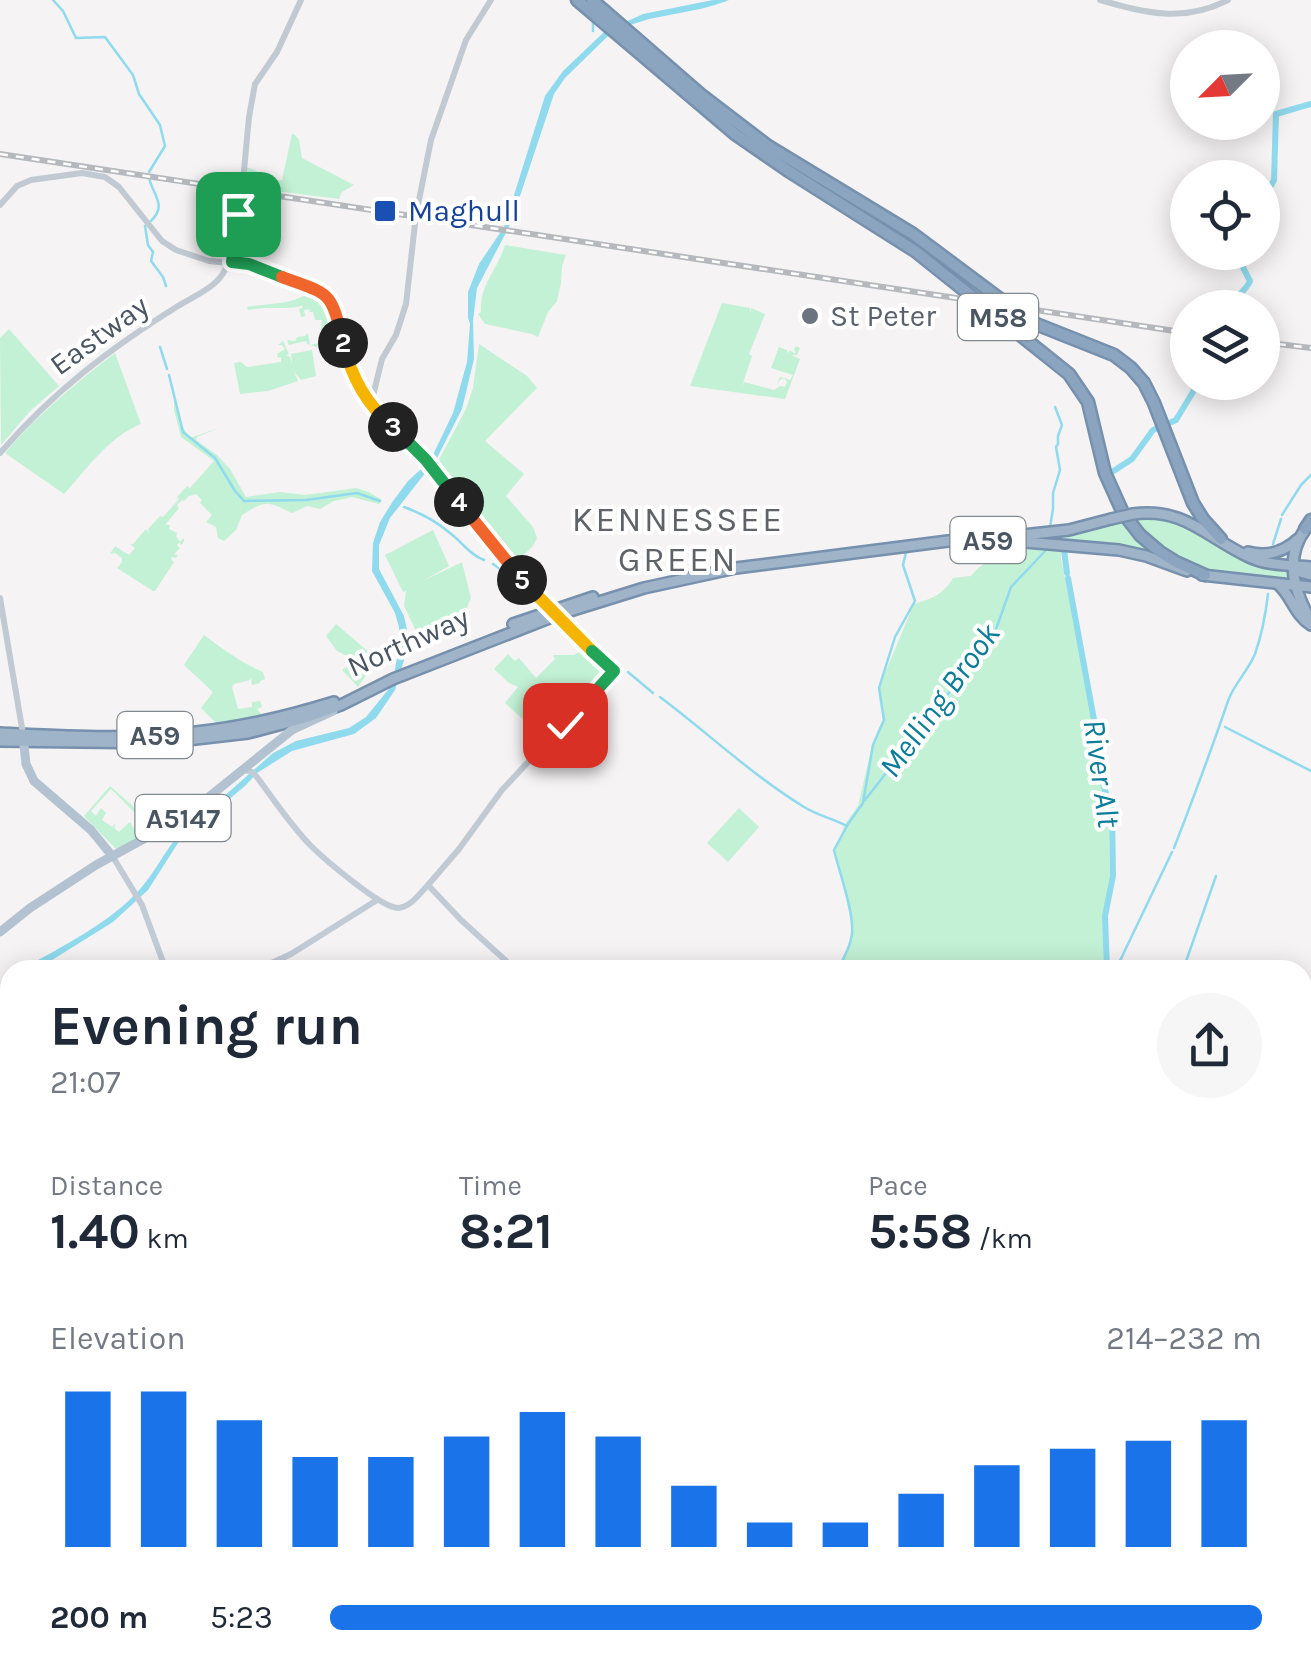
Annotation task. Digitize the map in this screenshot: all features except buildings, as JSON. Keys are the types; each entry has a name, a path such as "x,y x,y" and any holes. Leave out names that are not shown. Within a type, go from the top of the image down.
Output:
{"highway":[{"name":"M58","path":"577,0 619,28 742,127 913,234 1024,318 1122,360 1144,383 1193,503 1220,539"},
{"name":"M58","path":"592,0 696,103 735,134 915,251 1069,374 1088,402 1106,472 1128,521 1160,552 1206,575"},
{"name":"Northway","path":"1,736 118,744 192,741 248,733 324,712 399,674 554,612 656,580 747,562 944,537 1043,535 1150,513 1178,518 1220,539"},
{"path":"1235,549 1256,554 1281,550 1306,528"},
{"path":"1303,569 1293,554 1306,528"},
{"name":"A59","path":"1220,539 1235,549"},
{"name":"Northway","path":"23,738 192,733 254,723 332,703 534,616 576,609 685,578 773,563 966,540 1015,540 1134,552 1206,575"},
{"path":"1235,549 1255,560 1303,569"},
{"path":"1303,569 1295,586 1311,623"},
{"name":"A59","path":"1206,575 1280,585"},
{"path":"1280,585 1311,587"},
{"path":"1280,585 1300,616 1311,623"},
{"path":"304,710 324,712"}],"main road":[{"name":"A5147","path":"0,932 96,865 184,817 237,773 252,773 275,742 292,730 353,700"},
{"name":"A5147","path":"23,738 26,764 34,781 98,837 113,857"},
{"path":"252,773 311,846 377,900 402,907 428,885 505,960"},
{"path":"96,865 101,854 98,837"},
{"path":"113,857 142,904 162,960"},
{"path":"278,960 377,900"}],"street":[{"path":"230,262 256,84 277,52 301,0"},
{"path":"371,404 382,359 396,335 406,304 416,214 431,140 466,40 491,0"},
{"path":"1100,0 1164,15 1202,10 1228,0"},
{"path":"0,205 17,186 31,180 82,174 106,177 168,246 201,260 249,264 323,292 335,310 363,395 376,412 406,437 522,580 614,671 503,788 428,885"},
{"name":"Eastway","path":"0,453 36,412 75,378 180,304 208,289 222,278 230,262"},
{"path":"0,598 23,738"},
{"path":"534,616 542,610 542,600"},
{"path":"568,626 566,617 576,609"}],"green space":[{"path":"292,134 299,140 302,158 354,185 342,192 339,199 242,185 244,167 282,180"},
{"path":"505,245 566,255 557,301 538,337 485,324 478,314 486,285"},
{"path":"311,290 318,294 328,305 340,340 310,345 320,343 322,320 315,320 309,309 301,317 302,306 248,310 247,307 290,301"},
{"path":"722,303 765,314 749,354 752,356 741,389 744,382 774,390 785,387 785,379 777,384 780,377 790,380 793,375 771,368 779,347 789,354 789,350 796,354 796,346 800,348 797,355 791,355 800,359 785,399 690,386"},
{"path":"9,329 59,386 30,411 1,445 0,338"},
{"path":"308,333 310,345 306,341 289,345 287,340 295,341"},
{"path":"283,341 292,364 291,354 312,350 316,376 301,380 294,372 298,381 268,391 240,394 234,363 241,362 247,367 281,362 277,354 285,349 278,345"},
{"path":"479,344 527,376 537,388 485,441 524,474 506,496 533,527 537,538 516,562 511,562 434,469 466,409"},
{"path":"115,353 141,424 108,446 64,494 5,453 57,400"},
{"path":"174,394 182,426 190,438 219,428 196,440 230,469 246,497 356,488 382,500 379,504 352,497 320,509 307,506 292,513 262,504 242,515 236,530 224,541 218,538 216,527 206,522 212,515 200,503 202,500 196,494 189,496 177,505 179,508 165,525 170,525 180,542 184,541 177,545 180,548 174,554 178,555 172,557 174,562 153,591 117,568 122,558 110,554 115,546 129,555 135,548 130,544 146,529 149,533 148,529 214,461 181,437"},
{"path":"1157,516 1179,522 1238,556 1288,568 1290,582 1204,570 1162,551 1130,519"},
{"path":"1124,520 1163,558 1043,539 1044,536"},
{"path":"433,530 449,566 423,581 462,562 471,598 459,625 461,632 433,642 421,641 404,606 406,591 403,592 385,555"},
{"path":"1017,543 1061,548 1099,759 1100,784 1109,805 1110,883 1103,914 1104,960 844,960 853,930 835,849 858,806 873,742 883,719 879,687 914,604 937,595 953,578 971,576"},
{"path":"336,624 371,654 369,671 358,687 342,670 348,666 349,657 337,651 326,636"},
{"path":"204,635 263,672 265,679 260,683 252,685 251,677 232,687 238,709 260,701 262,707 257,709 263,716 218,725 201,708 213,692 184,665"},
{"path":"586,648 606,670 545,740 539,735 541,732 505,703 518,687 494,669 508,654 515,661 519,658 536,678 555,659 553,655 574,655"},
{"path":"110,786 135,808 156,799 160,804 135,813 111,789 91,811 96,816 101,808 106,813 102,820 112,827 116,823 114,828 119,832 130,822 140,839 116,849 84,816"},
{"path":"739,808 759,827 728,862 707,843"}],"water":[{"path":"729,0 649,19 607,37 554,94 511,223 477,288 474,359 462,409 437,458 390,518 379,545 379,569 404,616 407,630 405,657 395,690 376,718 354,734 292,751 257,773 178,843 148,890 113,922 52,960 38,960 115,913 145,883 173,842 273,753 296,741 349,728 366,717 392,685 399,627 372,571 373,543 380,522 408,481 430,461 453,413 467,362 468,292 479,264 504,227 545,96 563,71 604,32 643,14"}],"waterway":[{"path":"53,0 76,38 105,37 133,75 139,94 160,125 165,146 149,172"},
{"path":"593,19 593,31"},
{"name":"River Alt","path":"1275,160 1276,114 1311,104"},
{"path":"149,178 159,205 151,221"},
{"path":"145,226 153,252 151,261 166,286"},
{"name":"River Alt","path":"1243,290 1250,281 1244,270"},
{"path":"160,347 167,369"},
{"path":"169,375 183,432 215,458 244,501 306,500 357,493 380,501"},
{"name":"River Alt","path":"1112,472 1132,459 1153,430 1176,420 1188,400"},
{"name":"Melling Brook","path":"1050,527 1060,470 1056,447 1062,425 1055,407"},
{"path":"1282,515 1311,475"},
{"path":"404,507 439,525 484,560"},
{"path":"1273,544 1281,519"},
{"name":"Melling Brook","path":"865,800 994,635 1011,587 1047,549"},
{"name":"River Alt","path":"1064,550 1067,573"},
{"path":"843,960 852,930 834,850 863,803 873,745 884,720 879,688 895,637 915,601 903,565 906,552"},
{"path":"493,564 503,571"},
{"name":"River Alt","path":"1068,578 1103,784 1112,812 1113,876 1105,916 1107,960"},
{"path":"1174,848 1228,701 1255,654 1268,594"},
{"path":"576,628 595,648"},
{"path":"628,672 653,693"},
{"path":"660,697 785,795 847,826"},
{"path":"1225,727 1311,771"},
{"path":"1120,960 1172,852"},
{"path":"1187,960 1216,876"}],"railway":[{"path":"0,154 1170,330"},
{"path":"1280,344 1311,348"}],"place":[{"name":"Maghull","path":"385,211"},
{"name":"St Peter","path":"810,316"}],"district":[{"name":"KENNESSEE GREEN","path":"678,539"}],"route":[{"path":"238,214 232,262 249,264 323,292 333,305 348,358 372,408 406,437 522,580 614,671 565,725"}]}
